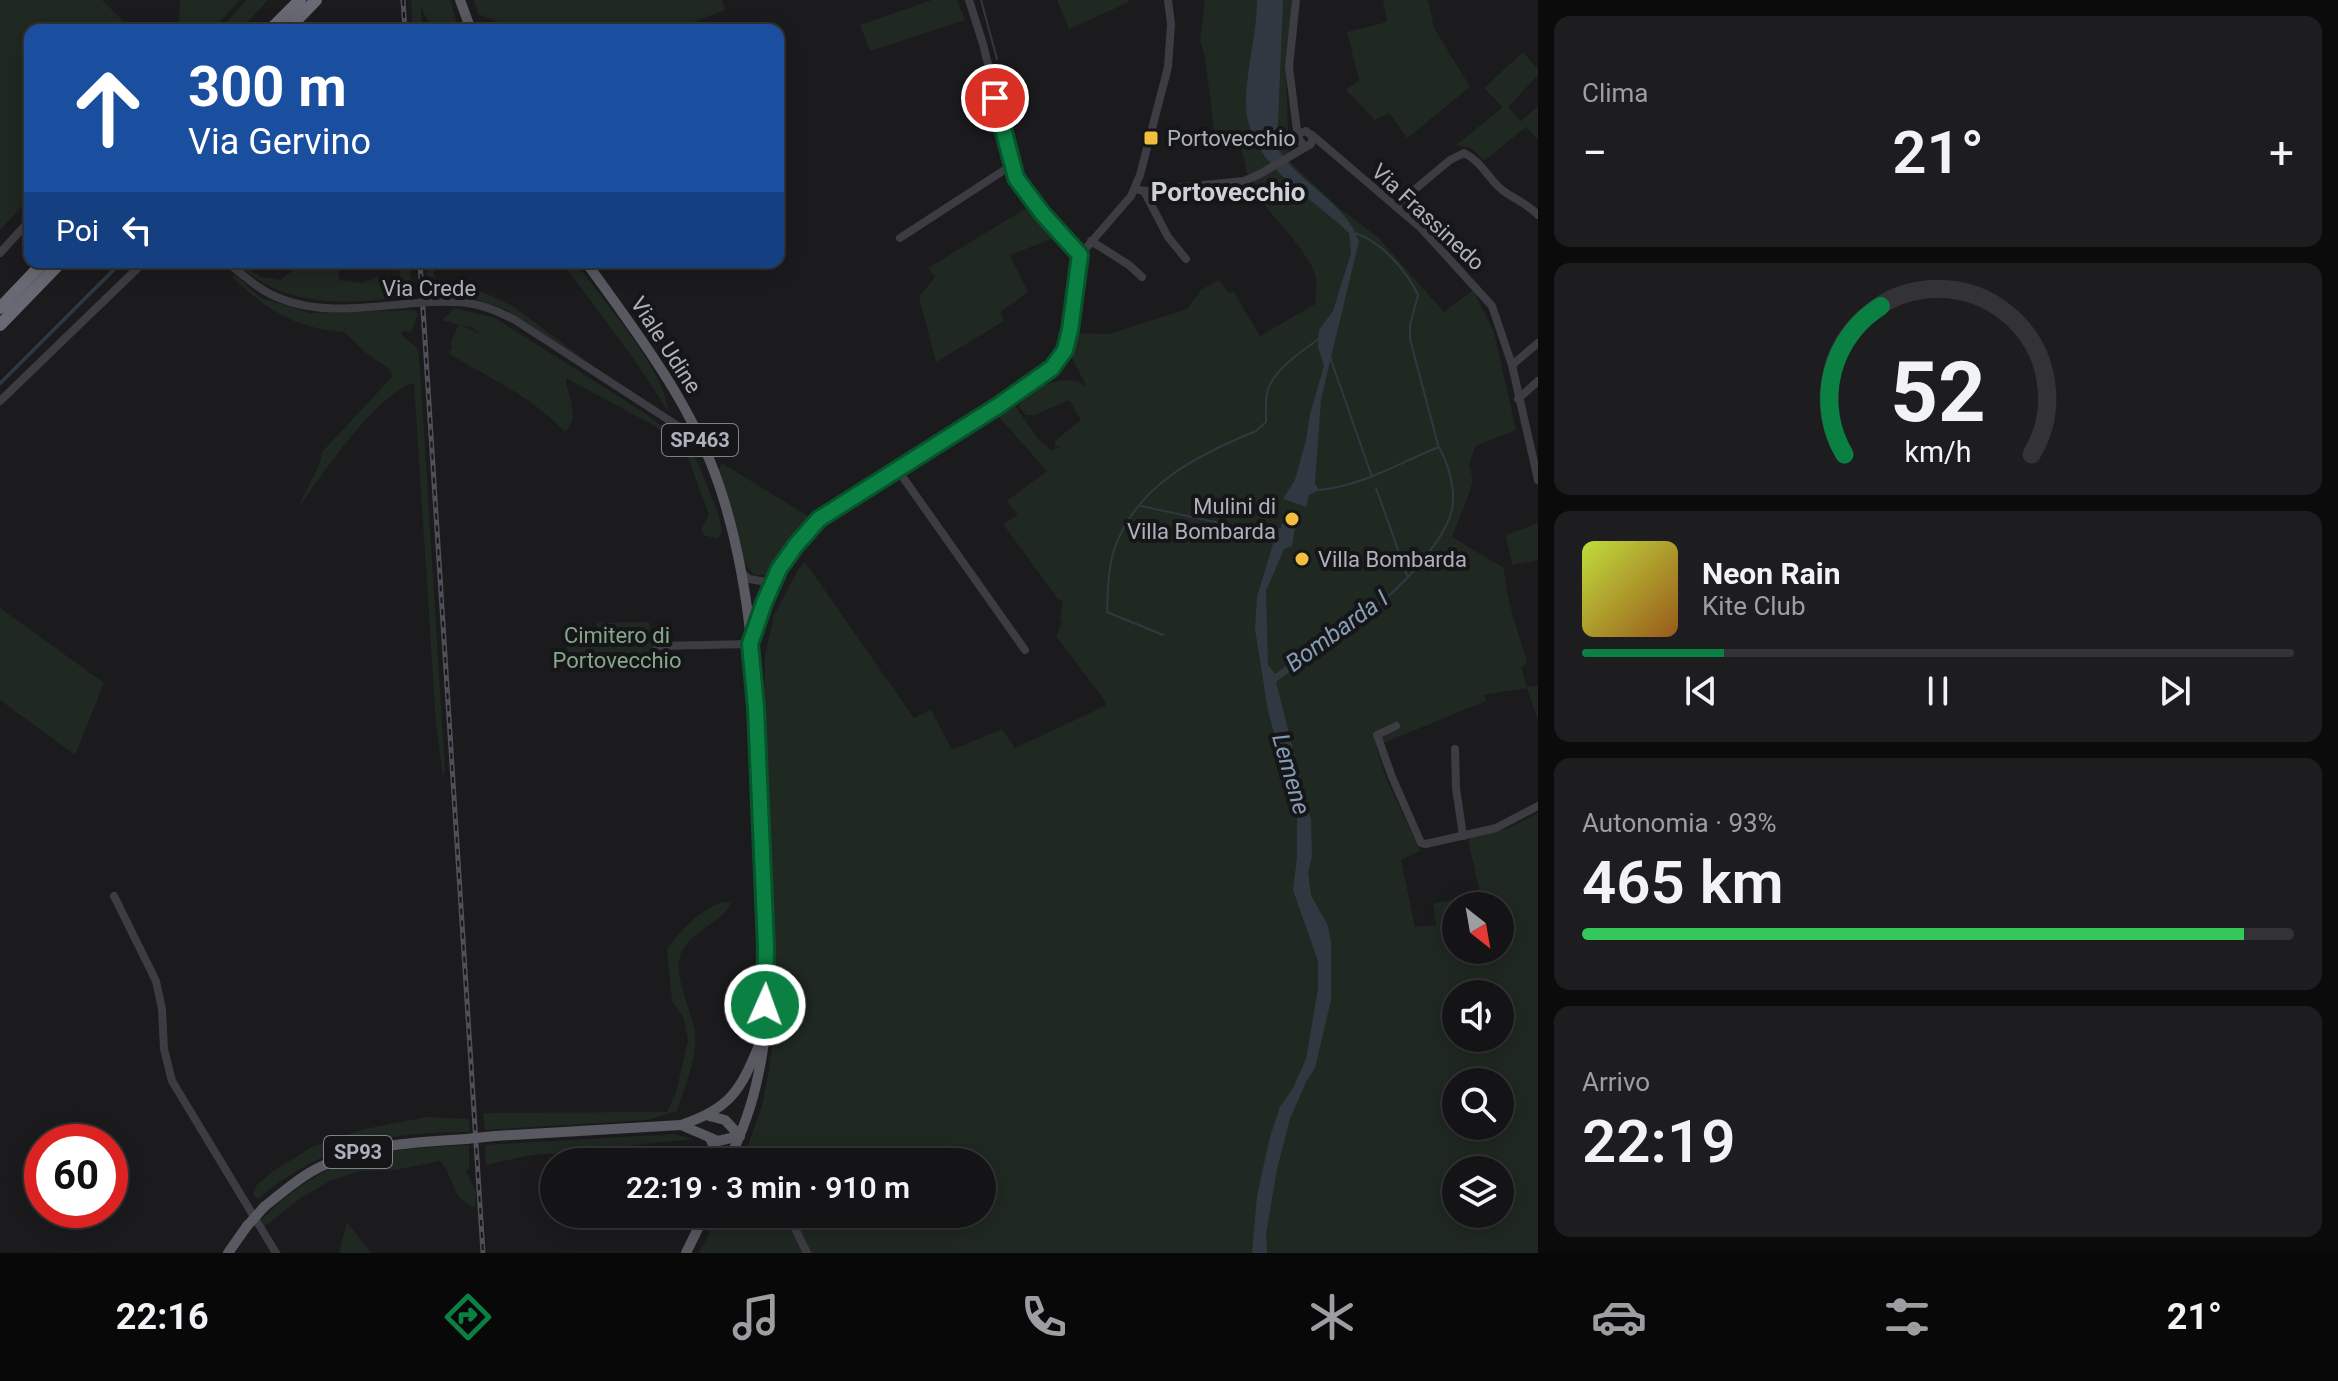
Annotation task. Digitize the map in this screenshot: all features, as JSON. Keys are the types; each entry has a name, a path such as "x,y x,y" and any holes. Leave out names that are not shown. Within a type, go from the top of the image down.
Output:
{"highway":[{"path":"276,24 300,0"},
{"path":"293,24 316,0"},
{"path":"0,308 38,268"},
{"path":"0,325 55,268"}],"main road":[{"path":"460,0 469,24"},
{"name":"Viale Udine","path":"590,268 654,358 701,441 719,485 742,573 756,708 767,978 759,1075 735,1147"},
{"name":"SP93","path":"228,1253 264,1207 318,1167 364,1150 495,1136 681,1125 709,1116 735,1092 764,1032"},
{"path":"709,1116 725,1120 740,1136"},
{"name":"SP93","path":"681,1125 718,1141 740,1136"},
{"path":"710,1138 714,1148"},
{"path":"686,1253 698,1228"}],"street":[{"path":"969,0 1016,178 1077,253"},
{"path":"657,646 750,644 779,569 819,519 998,406 1052,368 1065,350 1070,330 1077,253 1140,190 1168,67 1171,24 1168,0"},
{"path":"1296,0 1289,67 1302,142"},
{"name":"Via Frassinedo","path":"1296,116 1310,133 1421,228 1486,298 1496,315 1512,365 1538,480"},
{"path":"1140,190 1244,181 1288,158 1302,142 1301,132 1310,133 1312,142 1302,142"},
{"path":"1302,142 1326,147"},
{"path":"1395,206 1450,160 1464,153 1475,160 1501,190 1529,205 1538,215"},
{"path":"900,238 1012,165"},
{"path":"1140,190 1168,237 1186,259"},
{"path":"0,253 24,227"},
{"path":"1091,241 1142,277"},
{"path":"0,401 138,268"},
{"name":"Via Crede","path":"234,268 258,287 280,299 302,304 341,308 469,301 490,306 701,441"},
{"path":"1512,365 1538,343"},
{"path":"1518,399 1538,381"},
{"path":"897,469 1025,650"},
{"path":"742,573 749,579 773,583"},
{"path":"1396,726 1377,735 1421,843 1504,825 1538,806"},
{"path":"1455,749 1456,788 1463,836"},
{"path":"114,896 156,981 162,1009 164,1049 172,1081 276,1253"},
{"path":"795,1228 807,1253"}],"green space":[{"path":"0,0 102,0 126,24 24,24 24,204 0,230"},
{"path":"180,0 240,0 218,24 179,24"},
{"path":"246,0 268,0 246,24 225,24"},
{"path":"411,0 450,0 457,24 430,24 421,8 422,24 413,24"},
{"path":"474,0 722,0 725,10 688,24 503,24 478,14"},
{"path":"932,0 957,0 965,20 870,51 860,25"},
{"path":"1057,0 1128,0 1129,2 1069,29"},
{"path":"1205,0 1292,0 1286,67 1289,161 1339,208 1378,237 1444,312 1473,290 1494,332 1516,430 1475,446 1469,465 1473,480 1452,537 1504,568 1510,604 1527,663 1521,667 1527,687 1538,686 1538,721 1527,688 1484,695 1486,701 1376,746 1386,778 1420,851 1401,860 1415,927 1436,925 1433,904 1442,902 1442,964 1514,964 1514,892 1480,892 1468,838 1509,828 1538,813 1538,1253 699,1253 712,1228 996,1228 996,1148 747,1148 762,1106 774,1026 765,656 774,615 805,562 914,718 931,710 952,750 1002,729 1015,748 1105,706 1106,702 1056,636 1062,622 1063,601 1058,599 1003,524 1018,515 1007,501 1047,471 999,417 1015,406 1040,441 1051,450 1060,448 1055,441 1081,420 1069,400 1035,415 1026,415 1019,407 1027,395 1051,383 1077,381 1087,387 1070,354 1075,333 1109,334 1187,309 1201,290 1219,280 1229,293 1234,292 1260,336 1315,304 1313,268 1257,194 1260,191 1247,173 1240,142 1224,138 1223,130 1214,130 1205,57 1200,41"},
{"path":"1383,0 1428,0 1434,28 1470,87 1407,138 1389,113 1375,120 1346,90 1359,80 1347,32 1387,22"},
{"path":"1523,52 1538,69 1538,75 1508,107 1521,121 1538,106 1538,139 1526,127 1484,161 1472,148 1456,145 1503,107 1484,88"},
{"path":"1030,206 1054,238 1010,255 1028,292 1000,312 1004,321 936,362 919,297 935,277 928,268"},
{"path":"242,268 248,268 260,277 280,280 297,268 338,268 339,280 362,283 379,277 392,282 400,278 399,268 410,268 411,282 418,294 363,301 318,300 276,289"},
{"path":"426,268 434,268 435,282 472,287 514,307 596,368 505,309 470,297 428,294"},
{"path":"566,268 580,268 630,335 656,376 668,411"},
{"path":"234,274 261,298 310,313 414,310 418,314 411,332 403,331 401,334 418,349 420,367 443,778 436,723 414,383 399,390 366,419 296,511 320,463 322,452 393,376 388,368 344,332 311,327 282,315 232,277"},
{"path":"455,308 495,318 643,412 689,446 719,516 722,533 717,539 704,535 701,529 709,515 684,447 653,425 566,378 573,414 565,432 525,398 448,353 459,324 442,320"},
{"path":"722,463 808,516 811,522 771,575 754,575 745,563 719,469"},
{"path":"1538,523 1538,560 1512,565 1506,535"},
{"path":"0,608 104,683 75,755 0,700"},
{"name":"Cimitero di Portovecchio","path":"649,622 653,655 650,655 651,669 598,670 598,663 567,664 567,632 597,632 597,623"},
{"path":"723,902 731,903 720,917 688,943 679,961 695,1043 690,1073 677,1111 648,1120 485,1130 483,1113 667,1112 676,1092 688,1041 684,1019 672,1001 667,950 691,922"},
{"path":"426,1117 469,1119 470,1132 411,1135 357,1145 307,1165 258,1199 253,1195 256,1186 273,1171 312,1147 365,1129"},
{"path":"673,1134 694,1139 605,1148 540,1148 540,1155 486,1165 485,1145"},
{"path":"469,1145 469,1168 466,1171 476,1192 475,1208 461,1199 440,1161 395,1170 361,1171 330,1181 302,1197 265,1226 261,1220 308,1181 356,1159 408,1149"},
{"path":"347,1222 371,1253 339,1253"}],"water":[{"path":"1257,0 1283,0 1277,147 1296,171 1343,214 1359,241 1321,399 1315,483 1319,490 1309,495 1306,507 1283,499 1295,480 1324,366 1318,347 1319,330 1333,311 1351,253 1349,233 1267,159 1248,122 1246,99"},
{"path":"113,268 118,268 0,386 0,381"},
{"name":"Lemene","path":"1282,523 1295,527 1292,546 1284,549 1266,591 1268,665 1275,674 1343,626 1346,628 1276,682 1311,820 1312,857 1308,872 1311,895 1328,926 1331,1000 1315,1068 1290,1119 1277,1169 1266,1234 1267,1253 1252,1253 1257,1196 1270,1137 1280,1107 1306,1059 1318,989 1318,961 1293,890 1297,817 1268,711 1255,629 1257,597"}],"waterway":[{"path":"981,0 997,59"},
{"path":"1355,233 1375,243 1392,258 1418,295 1410,325 1410,339 1438,445"},
{"name":"Portovecchio","path":"1163,635 1107,612 1111,565 1124,527 1137,508 1171,476 1191,462 1256,431 1266,422 1266,397 1272,381 1290,360 1320,338"},
{"path":"1330,357 1372,477"},
{"name":"Bombarda I","path":"1317,490 1348,485 1439,447 1451,480 1451,512 1432,549 1389,595 1344,627"},
{"path":"1376,488 1407,575"},
{"path":"1141,506 1275,535"}],"railway":[{"path":"403,0 405,24"},
{"path":"420,268 483,1253"}],"place":[{"name":"Portovecchio","path":"1151,138"},
{"name":"Mulini di Villa Bombarda","path":"1292,519"},
{"name":"Villa Bombarda","path":"1302,559"}],"district":[{"name":"Portovecchio","path":"1228,192"}],"route":[{"path":"765,1005 766,948 756,708 750,644 779,569 819,519 1036,380 1052,368 1065,350 1080,255 1016,178 995,98"}]}
